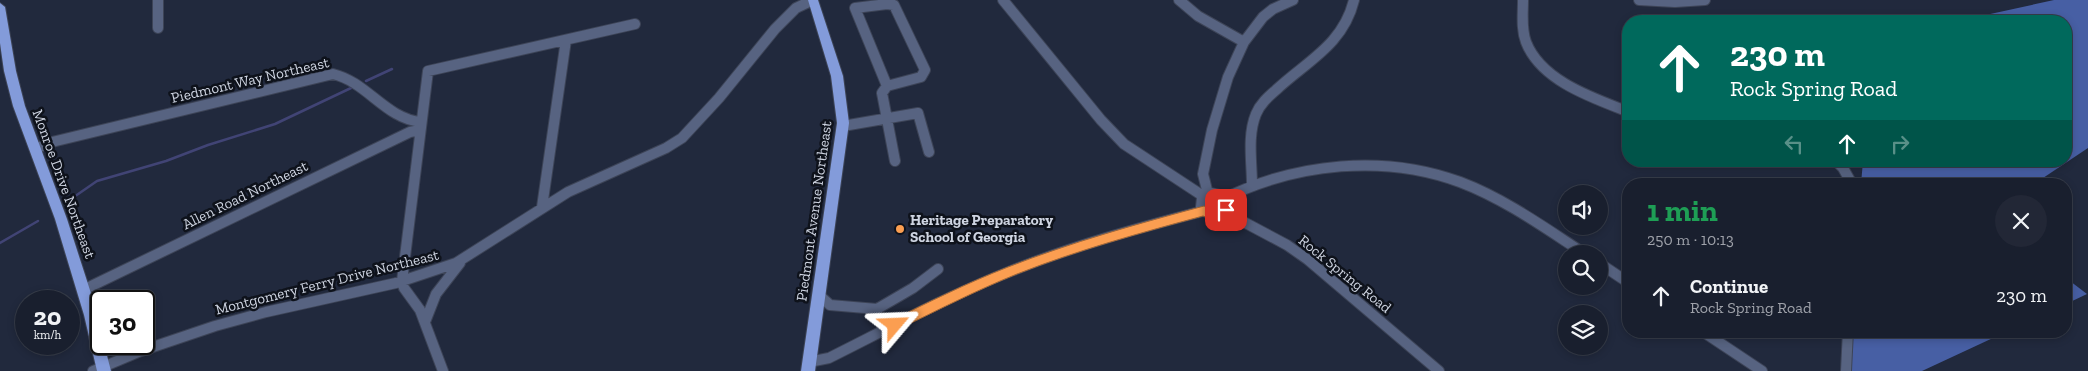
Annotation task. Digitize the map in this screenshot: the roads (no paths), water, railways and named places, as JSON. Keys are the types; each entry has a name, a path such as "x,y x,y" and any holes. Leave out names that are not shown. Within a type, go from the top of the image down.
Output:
{"main road":[{"name":"Piedmont Avenue Northeast","path":"809,366 842,126 843,106 835,62 813,0"},
{"name":"Monroe Drive Northeast","path":"0,7 10,71 19,106 61,219 83,290 100,370"}],"street":[{"path":"158,0 158,28"},
{"name":"Montgomery Ferry Drive Northeast","path":"100,370 173,340 238,319 402,281 441,270 462,260 542,207 599,177 666,148 682,138 719,98 775,29 796,8 813,0"},
{"path":"1003,0 1101,120 1124,144 1206,195 1218,194 1225,198 1228,206 1225,212"},
{"path":"1179,0 1198,16 1244,42"},
{"path":"1204,211 1200,204 1206,195 1203,174 1212,130 1225,84 1244,42 1263,17 1294,0"},
{"path":"1252,186 1253,123 1256,112 1281,84 1324,51 1337,37 1346,23 1354,0"},
{"path":"1523,0 1526,43 1538,62 1559,78 1589,95 1622,109"},
{"path":"1642,0 1675,2 1705,0"},
{"path":"887,86 855,8 887,4 894,6 925,70 922,76 887,86 882,93 895,161"},
{"path":"443,371 420,310 404,288 402,281 427,74 432,69 635,24"},
{"path":"542,207 566,40"},
{"name":"Piedmont Way Northeast","path":"35,149 62,140 333,74 346,76 407,121 421,126"},
{"path":"842,126 918,113 929,152"},
{"name":"Allen Road Northeast","path":"83,290 421,126"},
{"path":"1225,198 1252,186 1305,172 1340,166 1362,165 1411,168 1460,182 1490,194 1519,210 1572,245"},
{"path":"1842,167 1849,178"},
{"name":"Rock Spring Road","path":"809,366 829,358 963,291 1013,270 1113,236 1204,211 1216,215 1225,212 1287,245 1307,259 1439,371"},
{"path":"425,322 436,294 462,260"},
{"path":"819,295 830,305 877,309 913,288 938,269"},
{"path":"1608,269 1622,278"},
{"path":"1712,338 1762,371"},
{"path":"1846,371 1848,338"}],"waterway":[{"path":"366,81 392,69"},
{"path":"71,199 97,181 166,161 208,145 275,124 351,88"},
{"path":"0,243 38,221"}],"place":[{"name":"Heritage Preparatory School of Georgia","path":"900,229"}]}
